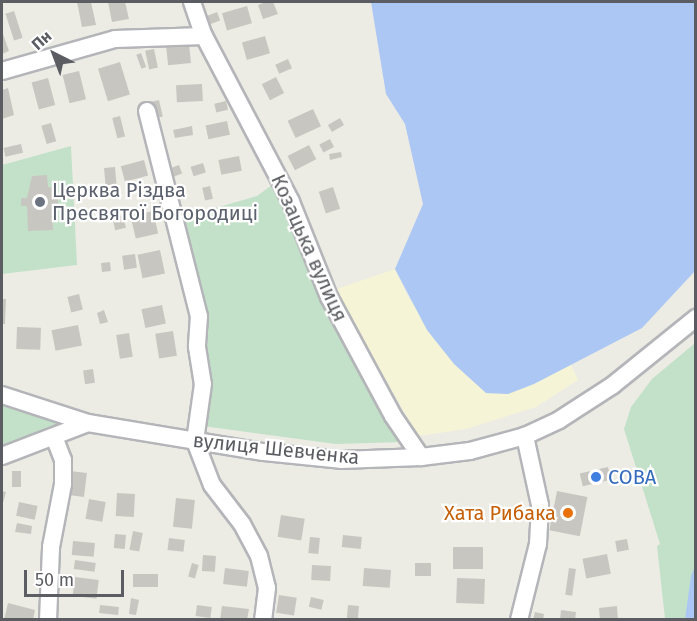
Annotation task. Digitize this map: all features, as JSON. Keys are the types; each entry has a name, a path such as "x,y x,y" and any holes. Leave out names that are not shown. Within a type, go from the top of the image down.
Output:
{"street":[{"name":"Козацька вулиця","path":"192,2 204,36 291,202 334,307 393,416 421,457"},
{"path":"2,71 115,39 204,36"},
{"path":"147,111 200,316 197,347 203,384 195,441 212,485 242,524 259,556 267,588 263,620"},
{"name":"вулиця Шевченка","path":"2,395 88,423 195,441 341,460 421,457 470,451 525,436 559,420 613,385 696,318"},
{"path":"2,456 88,423"},
{"path":"48,620 51,547 63,484 63,460 54,436"},
{"path":"519,620 538,544 540,505 525,436"}],"shaded area":[{"path":"71,146 77,265 2,274 2,165"},
{"path":"276,182 404,442 336,444 203,426 192,329 171,221 257,196"},
{"path":"695,343 696,566 685,619 665,619 657,546 660,544 624,429 631,407 652,379"},
{"path":"2,402 68,425 2,449"}],"sand":[{"path":"395,269 409,299 486,393 508,394 571,365 578,380 536,407 466,429 418,436 334,290"}],"water":[{"path":"371,2 695,2 695,271 642,328 534,384 508,394 486,393 454,364 427,330 395,269 423,204 405,124 386,94"},
{"path":"695,566 695,619 685,619 691,576"}],"building":[{"path":"77,2 91,2 96,25 82,27"},
{"path":"108,2 125,2 129,19 112,22"},
{"path":"273,2 278,14 263,19 258,5"},
{"path":"247,6 252,23 227,30 222,13"},
{"path":"14,11 23,38 14,40 5,14"},
{"path":"217,12 220,20 208,25 205,17"},
{"path":"2,31 9,51 2,54"},
{"path":"265,36 270,53 247,60 242,43"},
{"path":"189,44 191,63 168,65 166,46"},
{"path":"154,49 158,68 149,69 145,51"},
{"path":"141,53 146,67 141,69 136,55"},
{"path":"288,59 292,68 279,74 275,65"},
{"path":"120,62 130,95 108,101 98,69"},
{"path":"79,71 86,99 70,103 63,75"},
{"path":"276,77 284,93 270,100 262,84"},
{"path":"48,78 55,105 39,109 32,82"},
{"path":"202,84 203,101 177,102 176,85"},
{"path":"8,88 14,115 2,119 2,90"},
{"path":"159,100 163,117 155,118 151,102"},
{"path":"226,101 228,110 216,112 214,104"},
{"path":"313,109 321,126 296,138 288,121"},
{"path":"120,116 125,136 117,138 112,118"},
{"path":"340,118 344,125 332,132 328,125"},
{"path":"227,121 230,135 208,139 205,126"},
{"path":"51,123 56,141 47,144 41,126"},
{"path":"192,126 193,135 175,138 173,130"},
{"path":"330,139 334,147 323,152 319,144"},
{"path":"21,144 23,153 5,157 3,148"},
{"path":"309,145 316,159 295,170 288,156"},
{"path":"341,152 342,157 330,160 329,154"},
{"path":"239,156 242,171 221,175 218,160"},
{"path":"144,160 148,175 125,182 121,166"},
{"path":"203,163 206,173 193,176 191,167"},
{"path":"179,165 182,173 173,177 170,169"},
{"path":"115,167 117,191 106,192 104,168"},
{"name":"Церква Різдва Пресвятої Богородиці","path":"47,175 48,187 52,187 53,197 58,196 58,206 52,206 53,230 28,231 27,206 21,206 21,198 27,198 32,176"},
{"path":"210,186 213,199 205,200 202,188"},
{"path":"333,187 340,209 326,214 319,192"},
{"path":"153,211 158,233 136,239 131,216"},
{"path":"123,215 126,228 115,230 112,217"},
{"path":"160,250 165,273 142,278 138,255"},
{"path":"135,254 137,268 124,270 122,256"},
{"path":"110,262 111,271 102,272 101,263"},
{"path":"79,294 83,310 71,312 67,297"},
{"path":"2,299 6,299 5,324 2,324"},
{"path":"162,305 166,324 145,328 141,309"},
{"path":"104,310 108,322 100,324 97,313"},
{"path":"78,325 82,346 56,351 51,330"},
{"path":"17,327 41,328 40,350 16,349"},
{"path":"173,331 177,356 159,359 155,334"},
{"path":"129,333 133,357 120,359 116,335"},
{"path":"93,369 95,383 85,384 83,370"},
{"name":"СОВА","path":"608,467 611,480 583,486 580,474"},
{"path":"12,471 21,471 21,487 12,487"},
{"path":"70,471 87,473 84,497 67,495"},
{"path":"2,491 6,492 2,507"},
{"name":"Хата Рибака","path":"557,491 587,497 580,536 549,530"},
{"path":"117,493 135,494 134,517 116,516"},
{"path":"176,498 195,500 192,529 173,527"},
{"path":"89,499 106,502 102,522 86,519"},
{"path":"19,502 38,506 35,520 16,516"},
{"path":"281,515 305,519 301,540 278,537"},
{"path":"17,523 32,526 31,534 15,532"},
{"path":"133,531 143,533 139,552 129,550"},
{"path":"115,534 126,535 125,549 114,548"},
{"path":"343,535 362,537 361,549 342,547"},
{"path":"310,537 320,538 318,554 308,553"},
{"path":"169,538 185,540 183,552 168,550"},
{"path":"627,539 629,550 617,552 615,541"},
{"path":"73,541 95,543 94,557 72,555"},
{"path":"453,547 483,547 483,569 453,569"},
{"path":"607,554 611,574 586,578 582,559"},
{"path":"203,555 216,556 215,572 202,571"},
{"path":"75,560 96,563 95,572 74,569"},
{"path":"192,563 199,565 195,578 188,576"},
{"path":"415,563 431,563 431,576 415,576"},
{"path":"312,565 331,566 330,581 311,580"},
{"path":"225,568 249,571 247,587 223,584"},
{"path":"364,568 391,570 390,588 363,586"},
{"path":"569,568 576,569 572,596 565,595"},
{"path":"133,574 158,574 158,587 133,587"},
{"path":"75,577 99,580 97,599 73,596"},
{"path":"457,578 485,579 484,604 456,603"},
{"path":"279,595 297,598 294,616 276,613"},
{"path":"311,597 324,600 321,610 309,607"},
{"path":"131,598 139,600 136,615 129,614"},
{"path":"8,603 35,610 33,620 4,620"},
{"path":"100,605 119,607 118,615 99,613"},
{"path":"197,605 212,607 210,618 195,616"},
{"path":"348,605 359,606 358,620 347,620"},
{"path":"222,606 249,609 247,620 220,620"},
{"path":"617,606 618,620 600,620 599,608"},
{"path":"561,610 576,612 575,620 560,620"},
{"path":"535,612 544,614 543,620 533,620"}],"place":[{"name":"Церква Різдва Пресвятої Богородиці","path":"40,202"},
{"name":"СОВА","path":"596,477"},
{"name":"Хата Рибака","path":"568,513"}]}
